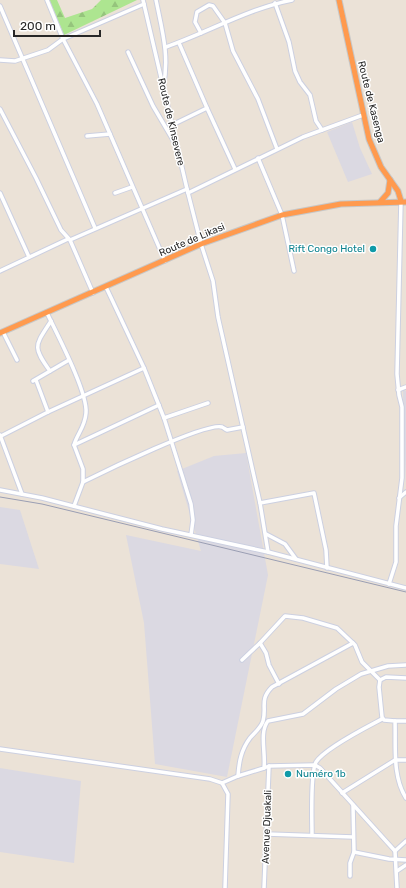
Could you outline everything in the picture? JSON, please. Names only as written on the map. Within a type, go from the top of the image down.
[{"type":"highway","name":"Route de Kasenga","points":[[339,0],[363,116],[372,148],[398,190],[403,202]]},
{"type":"highway","points":[[380,202],[388,194],[391,185],[390,179]]},
{"type":"highway","points":[[398,190],[406,196]]},
{"type":"highway","name":"Route de Likasi","points":[[2,333],[165,262],[200,244],[282,215],[341,204],[403,202]]},
{"type":"street","points":[[46,0],[63,39],[87,82],[165,262]]},
{"type":"street","points":[[156,0],[166,47],[167,71],[163,88]]},
{"type":"street","points":[[166,47],[250,11],[275,3],[292,0]]},
{"type":"street","points":[[0,60],[11,62],[48,50],[63,39],[144,2]]},
{"type":"street","name":"Route de Kinsevere","points":[[144,2],[200,244],[213,281],[218,316],[260,503],[268,552]]},
{"type":"street","points":[[275,3],[289,42],[295,71],[300,82],[310,95],[316,121],[322,130]]},
{"type":"street","points":[[201,33],[195,17],[197,12],[209,5],[216,9],[225,23],[233,51],[258,98],[277,149]]},
{"type":"street","points":[[0,6],[96,228]]},
{"type":"street","points":[[178,43],[235,169]]},
{"type":"street","points":[[128,52],[156,112],[177,148]]},
{"type":"street","points":[[172,125],[207,108]]},
{"type":"street","points":[[0,109],[61,230],[69,240],[93,293]]},
{"type":"street","points":[[0,271],[141,208],[187,191],[277,149],[322,130],[363,116]]},
{"type":"street","points":[[86,136],[110,134]]},
{"type":"street","points":[[258,158],[282,215],[294,271]]},
{"type":"street","points":[[115,193],[132,187]]},
{"type":"street","points":[[0,193],[29,257]]},
{"type":"street","points":[[389,584],[396,562],[395,539],[402,478],[404,437],[402,407],[398,390],[403,202]]},
{"type":"street","points":[[106,287],[144,368],[172,441],[191,504],[193,520],[191,535]]},
{"type":"street","points":[[47,313],[84,396],[86,407],[86,419],[74,445],[82,466],[82,482],[74,506]]},
{"type":"street","points":[[50,371],[41,358],[37,349],[37,343],[51,320]]},
{"type":"street","points":[[2,333],[17,360]]},
{"type":"street","points":[[48,412],[34,381],[69,360]]},
{"type":"street","points":[[22,494],[0,436],[48,412],[144,368]]},
{"type":"street","points":[[398,390],[406,387]]},
{"type":"street","points":[[164,418],[208,403]]},
{"type":"street","points":[[74,445],[159,405]]},
{"type":"street","points":[[82,482],[191,433],[217,427],[222,427],[227,430],[243,427]]},
{"type":"street","points":[[0,490],[268,552],[406,588]]},
{"type":"street","points":[[399,498],[406,492]]},
{"type":"street","points":[[260,503],[314,493],[326,550],[327,568]]},
{"type":"street","points":[[266,534],[285,544],[296,559]]},
{"type":"street","points":[[242,660],[260,644],[285,616],[293,616],[337,628],[353,643],[359,659],[380,680]]},
{"type":"street","points":[[264,768],[265,697],[272,687],[353,643]]},
{"type":"street","points":[[260,644],[266,652],[269,666],[278,684]]},
{"type":"street","points":[[238,776],[240,755],[250,739],[264,724],[274,718],[303,714],[352,678],[388,666],[406,665]]},
{"type":"street","points":[[380,680],[386,677],[406,678]]},
{"type":"street","points":[[380,680],[379,687],[382,719]]},
{"type":"street","points":[[312,835],[315,765],[327,752],[382,719],[406,721]]},
{"type":"street","points":[[395,721],[395,760],[399,782],[406,798]]},
{"type":"street","points":[[0,749],[210,779],[222,783],[269,766],[315,765],[320,768],[396,851],[397,888]]},
{"type":"street","points":[[342,793],[395,760],[406,760]]},
{"type":"street","name":"Avenue Djuakali","points":[[264,888],[269,766]]},
{"type":"street","points":[[222,783],[228,794],[225,888]]},
{"type":"street","points":[[350,876],[350,863],[354,852],[353,805]]},
{"type":"street","points":[[267,834],[353,837]]},
{"type":"street","points":[[396,851],[406,841]]},
{"type":"street","points":[[354,852],[381,858],[406,860]]},
{"type":"street","points":[[397,871],[406,865]]},
{"type":"shaded area","points":[[352,122],[360,148],[372,174],[348,182],[327,132]]},
{"type":"shaded area","points":[[403,391],[406,391],[406,487],[404,434]]},
{"type":"shaded area","points":[[246,453],[268,575],[227,777],[155,764],[144,623],[126,535],[201,551],[177,471],[214,456]]},
{"type":"shaded area","points":[[0,507],[20,510],[39,569],[0,564]]},
{"type":"shaded area","points":[[0,768],[81,781],[74,863],[0,852]]},
{"type":"green space","points":[[49,0],[57,0],[65,18],[92,9],[101,0],[137,0],[64,35]]},
{"type":"railway","points":[[0,497],[42,504],[406,592]]},
{"type":"place","name":"Rift Congo Hotel","points":[[373,249]]},
{"type":"place","name":"Numéro 1b","points":[[288,774]]}]
